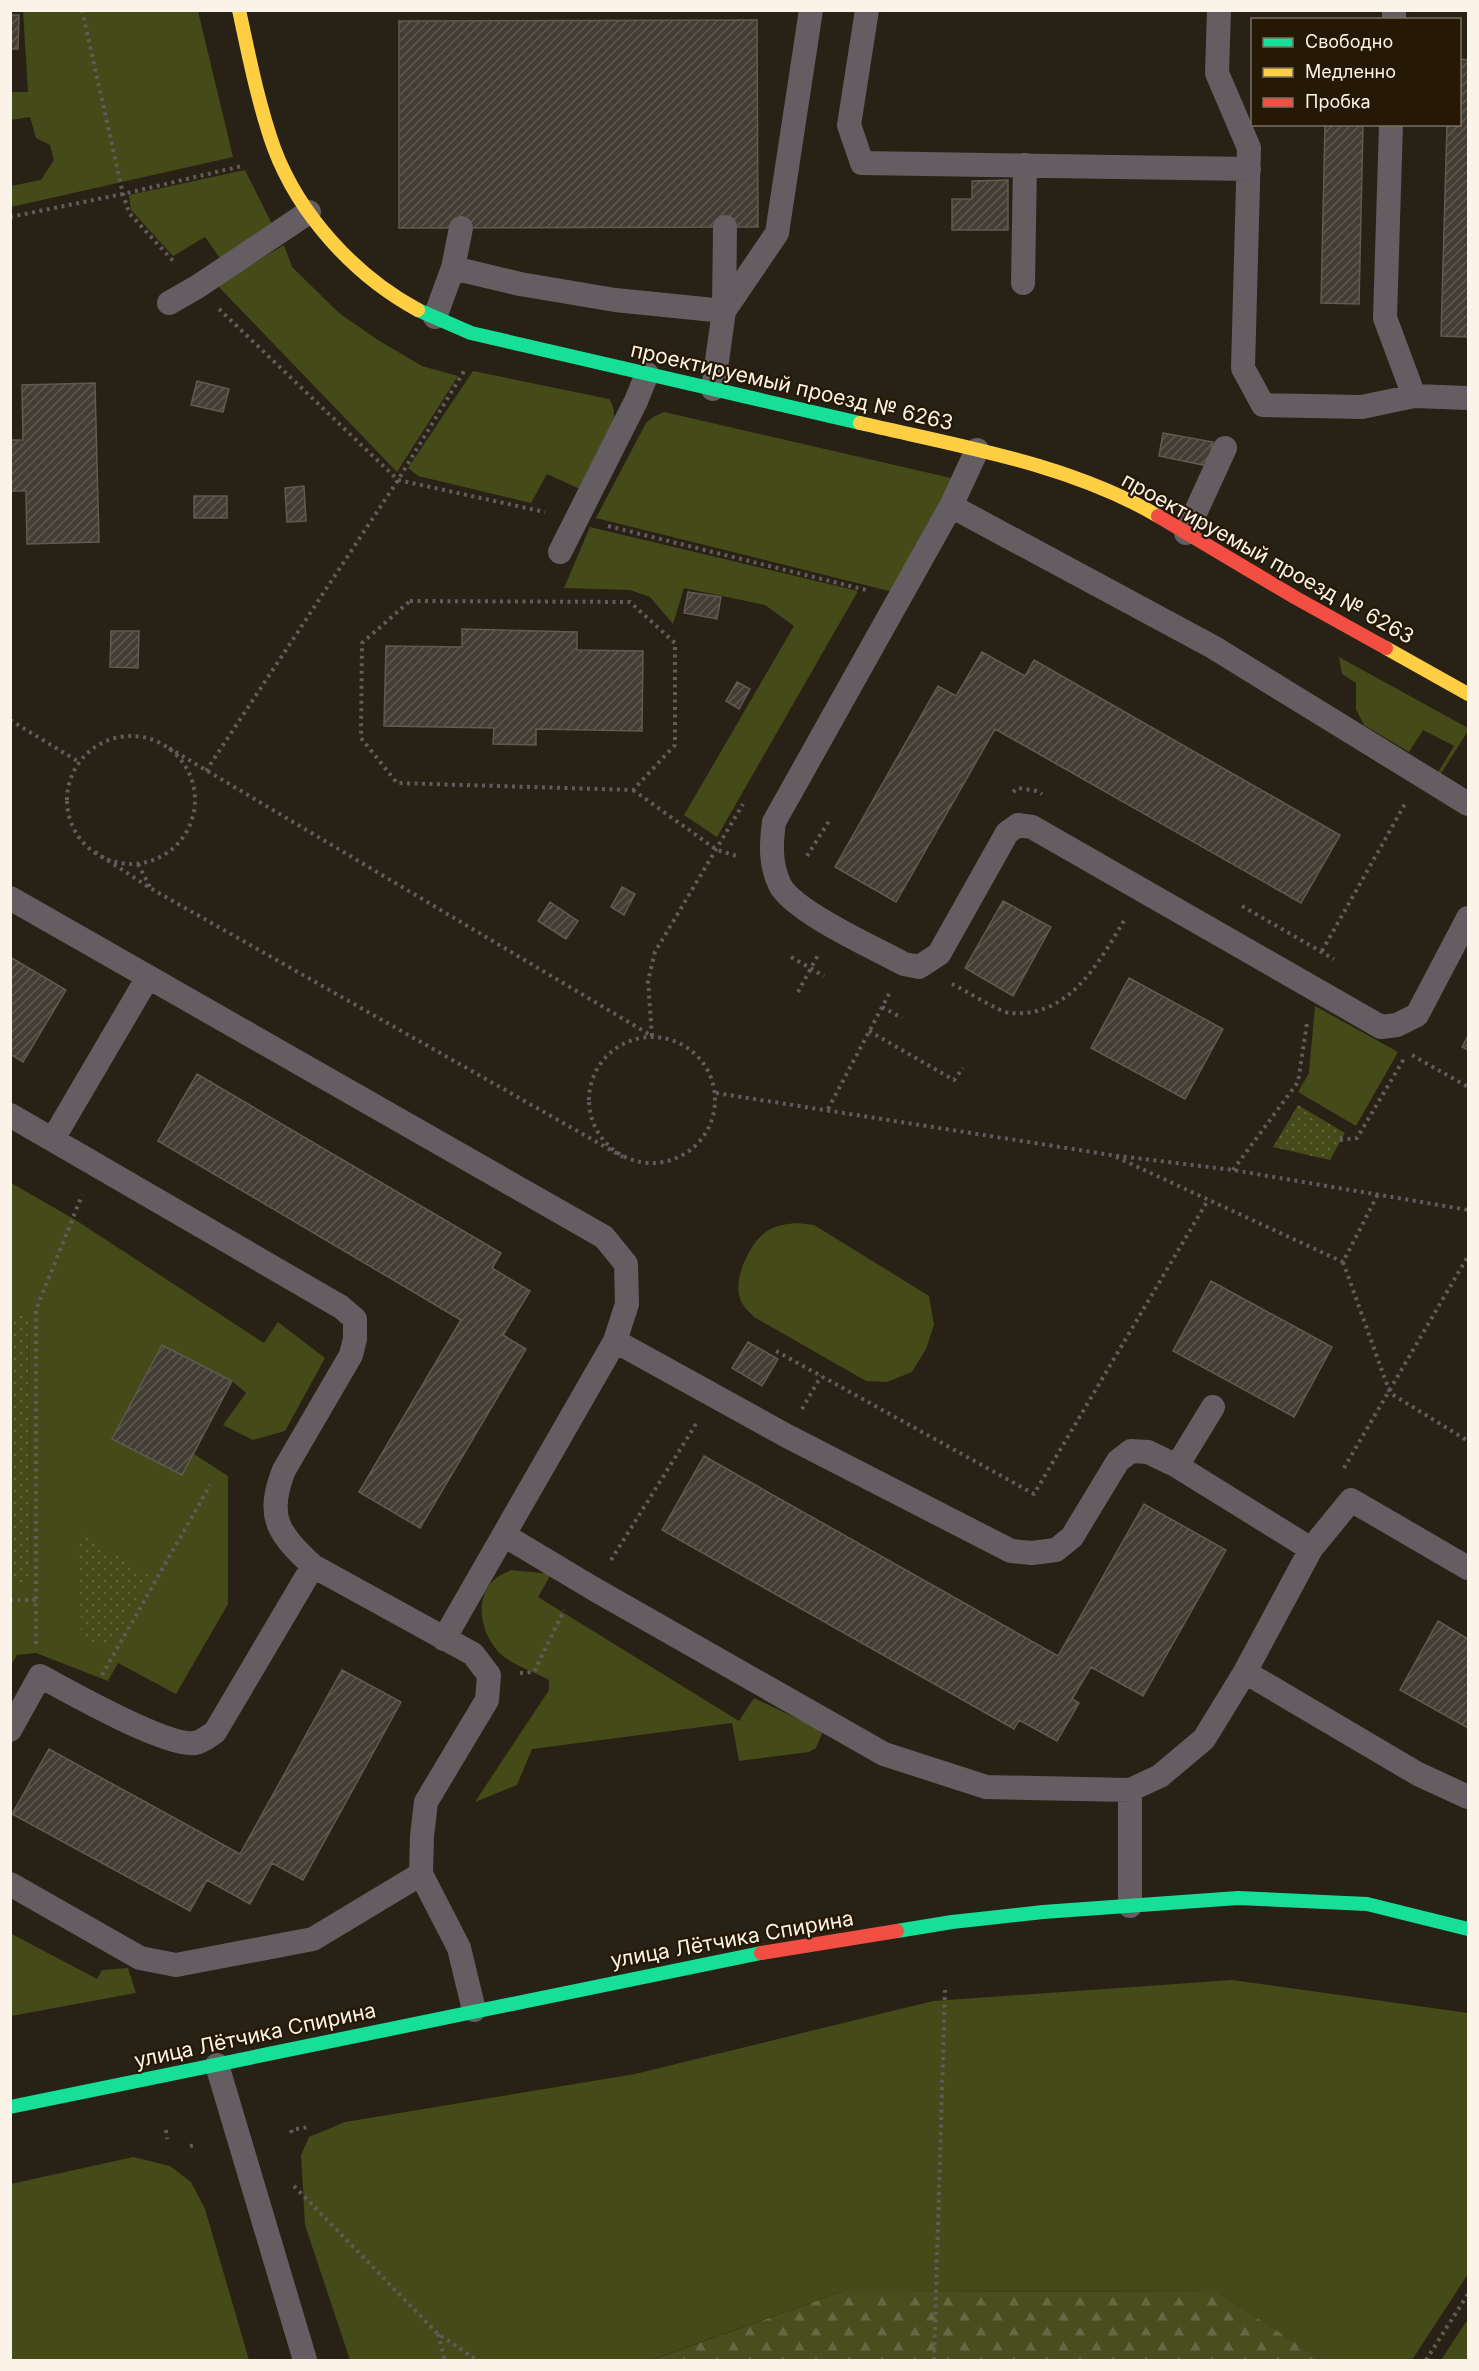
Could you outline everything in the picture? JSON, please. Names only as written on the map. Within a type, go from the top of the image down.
[{"type":"street","name":"проектируемый проезд № 6263","points":[[239,10],[270,136],[284,170],[309,212],[352,264],[403,301],[471,333],[977,450],[1056,472],[1131,500],[1296,598],[1468,694]]},
{"type":"street","name":"улица Лётчика Спирина","points":[[10,2107],[727,1959],[952,1922],[1043,1912],[1238,1898],[1367,1904],[1468,1929]]},
{"type":"lane","points":[[724,311],[777,232],[811,10]]},
{"type":"lane","points":[[867,10],[849,124],[862,163],[1249,169]]},
{"type":"lane","points":[[1219,10],[1217,73],[1249,148],[1243,368],[1263,405],[1362,407],[1414,396],[1468,398]]},
{"type":"lane","points":[[1391,126],[1385,318],[1414,396]]},
{"type":"lane","points":[[1023,283],[1025,165]]},
{"type":"lane","points":[[169,303],[197,288],[309,212]]},
{"type":"lane","points":[[712,389],[724,311],[725,227]]},
{"type":"lane","points":[[435,317],[453,268],[461,228]]},
{"type":"lane","points":[[453,268],[520,284],[605,298],[724,311]]},
{"type":"lane","points":[[560,552],[636,401],[647,374]]},
{"type":"lane","points":[[1186,532],[1225,448]]},
{"type":"lane","points":[[977,450],[951,506],[774,822],[771,846],[774,867],[781,886],[794,903],[912,966],[939,954],[1007,833],[1018,825],[1032,827],[1381,1027],[1397,1025],[1417,1015],[1468,918]]},
{"type":"lane","points":[[951,506],[1213,647],[1468,804]]},
{"type":"lane","points":[[10,898],[604,1237],[626,1264],[627,1304],[615,1341],[444,1639]]},
{"type":"lane","points":[[53,1139],[148,977]]},
{"type":"lane","points":[[10,1115],[341,1307],[355,1319],[356,1339],[351,1355],[284,1470],[278,1486],[278,1523],[286,1540],[313,1566],[473,1654],[489,1675],[487,1700],[426,1802],[422,1836],[421,1874],[459,1948],[474,2010]]},
{"type":"lane","points":[[615,1341],[787,1436],[1011,1551],[1032,1553],[1056,1550],[1072,1537],[1118,1461],[1131,1451],[1148,1452],[1177,1467],[1311,1549]]},
{"type":"lane","points":[[1177,1467],[1213,1407]]},
{"type":"lane","points":[[504,1535],[884,1754],[986,1787],[1130,1790],[1160,1776],[1204,1739],[1245,1672],[1311,1549],[1351,1500],[1468,1568]]},
{"type":"lane","points":[[10,1730],[40,1676],[87,1702],[176,1742],[197,1743],[215,1732],[313,1566]]},
{"type":"lane","points":[[1245,1672],[1418,1774],[1468,1797]]},
{"type":"lane","points":[[1130,1790],[1130,1906]]},
{"type":"lane","points":[[10,1884],[140,1958],[177,1965],[313,1939],[421,1874]]},
{"type":"lane","points":[[217,2065],[305,2361]]},
{"type":"path","points":[[82,10],[129,213],[197,288],[398,480],[576,519],[867,590]]},
{"type":"path","points":[[10,217],[123,194],[245,165]]},
{"type":"path","points":[[206,771],[398,480],[468,365]]},
{"type":"path","points":[[633,790],[675,745],[675,643],[630,602],[410,602],[363,643],[361,738],[398,783],[633,790],[717,850],[774,867]]},
{"type":"path","points":[[10,720],[79,762]]},
{"type":"path","points":[[623,1157],[606,1144],[594,1127],[588,1106],[589,1085],[598,1065],[612,1049],[631,1039],[652,1036],[674,1040],[691,1049],[705,1064],[716,1093],[711,1123],[700,1141],[684,1155],[664,1162],[643,1163],[623,1157],[150,888],[95,852],[79,837],[70,817],[68,795],[73,774],[79,762],[100,744],[117,737],[135,736],[153,740],[652,1036]]},
{"type":"path","points":[[95,852],[116,862],[138,864],[159,858],[177,845],[189,827],[195,806],[194,784],[185,764],[170,748]]},
{"type":"path","points":[[187,769],[192,763]]},
{"type":"path","points":[[1322,951],[1407,801]]},
{"type":"path","points":[[138,864],[150,888]]},
{"type":"path","points":[[828,1109],[882,1007],[912,966],[1009,1013],[1041,1010],[1068,997],[1096,968],[1142,890]]},
{"type":"path","points":[[798,992],[834,926]]},
{"type":"path","points":[[791,957],[824,976]]},
{"type":"path","points":[[882,1007],[902,1018]]},
{"type":"path","points":[[1233,1170],[1298,1082],[1308,1016]]},
{"type":"path","points":[[869,1031],[954,1080],[963,1068]]},
{"type":"path","points":[[1341,1140],[1357,1138],[1407,1053],[1468,1087]]},
{"type":"path","points":[[716,1093],[1111,1155],[1233,1170],[1468,1210]]},
{"type":"path","points":[[1111,1155],[1343,1262],[1390,1393],[1468,1442]]},
{"type":"path","points":[[40,1676],[36,1653],[36,1310],[95,1164]]},
{"type":"path","points":[[1343,1262],[1378,1194]]},
{"type":"path","points":[[776,1351],[1034,1494],[1208,1200]]},
{"type":"path","points":[[1351,1500],[1342,1472],[1468,1256]]},
{"type":"path","points":[[489,1675],[534,1672],[563,1612],[589,1586],[714,1396]]},
{"type":"path","points":[[87,1702],[210,1485]]},
{"type":"path","points":[[10,1600],[36,1600]]},
{"type":"path","points":[[934,2361],[945,1990]]},
{"type":"path","points":[[293,2138],[294,2129],[309,2127]]},
{"type":"path","points":[[166,2130],[167,2139]]},
{"type":"path","points":[[190,2146],[197,2145]]},
{"type":"path","points":[[294,2186],[438,2334],[477,2361]]},
{"type":"path","points":[[1426,2361],[1468,2294]]},
{"type":"path","points":[[438,2334],[445,2361]]},
{"type":"green space","points":[[11,10],[198,11],[233,157],[11,207],[11,186],[41,180],[54,160],[50,145],[36,138],[30,117],[11,120],[11,92],[28,92],[23,11]]},
{"type":"green space","points":[[245,170],[272,224],[222,261],[205,237],[173,256],[131,210],[129,195]]},
{"type":"green space","points":[[284,245],[292,267],[339,313],[422,366],[458,376],[397,472],[217,285]]},
{"type":"green space","points":[[473,371],[609,399],[614,419],[611,431],[580,489],[547,474],[531,503],[418,476],[408,468]]},
{"type":"green space","points":[[664,412],[951,478],[897,593],[596,518],[646,423]]},
{"type":"green space","points":[[590,527],[858,591],[717,837],[684,815],[794,626],[765,605],[684,588],[673,624],[650,597],[630,590],[564,588]]},
{"type":"green space","points":[[1339,657],[1468,728],[1440,775],[1437,774],[1454,746],[1423,730],[1409,752],[1364,725],[1356,709],[1356,683],[1342,674]]},
{"type":"green space","points":[[1315,1006],[1398,1052],[1356,1126],[1298,1092],[1309,1073]]},
{"type":"green space","points":[[1298,1105],[1345,1133],[1330,1160],[1273,1147]]},
{"type":"green space","points":[[11,1183],[74,1219],[264,1343],[278,1322],[325,1358],[285,1431],[253,1440],[223,1425],[246,1393],[232,1381],[162,1345],[112,1438],[182,1475],[194,1454],[228,1476],[228,1604],[176,1694],[118,1663],[108,1681],[36,1653],[17,1655],[11,1665],[11,1582],[31,1581],[28,1317],[11,1316]]},
{"type":"green space","points":[[797,1223],[814,1225],[929,1296],[934,1325],[926,1349],[912,1372],[887,1382],[866,1381],[754,1317],[745,1307],[739,1295],[738,1286],[742,1267],[751,1249],[756,1241],[770,1229]]},
{"type":"green space","points":[[11,1316],[28,1316],[31,1582],[11,1582]]},
{"type":"green space","points":[[79,1533],[150,1576],[108,1651],[81,1635]]},
{"type":"green space","points":[[511,1570],[551,1574],[538,1597],[739,1721],[754,1698],[823,1731],[816,1748],[809,1752],[739,1761],[732,1723],[532,1749],[517,1785],[475,1802],[549,1690],[549,1680],[503,1656],[485,1630],[482,1608],[487,1588]]},
{"type":"green space","points":[[10,1933],[97,1979],[102,1970],[128,1968],[136,1993],[11,2016]]},
{"type":"green space","points":[[1232,1980],[1468,2013],[1468,2274],[1412,2360],[1322,2360],[1217,2292],[844,2291],[651,2360],[350,2360],[305,2225],[301,2155],[309,2137],[345,2122],[635,2074],[933,2001]]},
{"type":"green space","points":[[133,2157],[170,2166],[191,2182],[205,2209],[249,2360],[11,2360],[11,2184]]},
{"type":"green space","points":[[844,2291],[1217,2292],[1322,2360],[652,2360]]},
{"type":"green space","points":[[1468,2319],[1468,2360],[1441,2360]]},
{"type":"building","points":[[10,15],[19,15],[18,49],[10,49]]},
{"type":"building","points":[[757,20],[758,227],[399,228],[399,21]]},
{"type":"building","points":[[1461,59],[1468,60],[1468,337],[1441,336],[1447,126],[1461,126]]},
{"type":"building","points":[[1325,126],[1363,126],[1359,304],[1321,303]]},
{"type":"building","points":[[1008,180],[1008,230],[952,230],[952,199],[972,199],[972,181]]},
{"type":"building","points":[[197,381],[229,389],[223,412],[191,405]]},
{"type":"building","points":[[95,383],[99,542],[27,544],[26,491],[10,491],[10,440],[23,440],[22,385]]},
{"type":"building","points":[[1163,433],[1213,442],[1208,466],[1159,456]]},
{"type":"building","points":[[304,486],[306,521],[287,522],[285,488]]},
{"type":"building","points":[[194,496],[227,496],[227,518],[194,518]]},
{"type":"building","points":[[688,592],[721,597],[717,619],[684,613]]},
{"type":"building","points":[[462,629],[577,632],[577,650],[643,651],[642,731],[536,729],[536,745],[493,744],[494,728],[384,726],[386,646],[462,647]]},
{"type":"building","points":[[111,631],[139,631],[138,668],[110,667]]},
{"type":"building","points":[[982,652],[1025,676],[1034,660],[1340,835],[1301,903],[995,729],[896,902],[835,867],[938,686],[956,696]]},
{"type":"building","points":[[737,682],[750,689],[739,709],[726,701]]},
{"type":"building","points":[[622,887],[635,894],[624,915],[611,907]]},
{"type":"building","points":[[1003,901],[1051,927],[1013,996],[965,968]]},
{"type":"building","points":[[550,902],[578,921],[566,939],[538,921]]},
{"type":"building","points":[[10,957],[66,990],[23,1062],[10,1054]]},
{"type":"building","points":[[1129,978],[1223,1029],[1185,1099],[1091,1048]]},
{"type":"building","points":[[1468,1036],[1468,1050],[1462,1047]]},
{"type":"building","points":[[197,1074],[501,1253],[492,1268],[530,1291],[503,1335],[526,1349],[420,1528],[359,1492],[461,1320],[158,1141]]},
{"type":"building","points":[[1211,1281],[1332,1347],[1294,1417],[1173,1351]]},
{"type":"building","points":[[748,1342],[778,1359],[762,1386],[732,1368]]},
{"type":"building","points":[[162,1345],[232,1381],[182,1475],[112,1439]]},
{"type":"building","points":[[704,1456],[1058,1656],[1144,1504],[1226,1550],[1143,1696],[1091,1667],[1072,1699],[1079,1703],[1057,1741],[1019,1720],[1014,1729],[662,1530]]},
{"type":"building","points":[[1438,1621],[1468,1639],[1468,1728],[1400,1690]]},
{"type":"building","points":[[342,1670],[401,1702],[303,1880],[272,1863],[250,1904],[207,1880],[190,1911],[12,1814],[49,1749],[240,1854]]},
{"type":"traffic: fast","points":[[418,310],[471,333],[860,423]]},
{"type":"traffic: fast","points":[[897,1931],[952,1922],[1043,1912],[1238,1898],[1367,1904],[1468,1929]]},
{"type":"traffic: fast","points":[[10,2107],[761,1953]]},
{"type":"traffic: slow","points":[[239,10],[268,131],[285,173],[298,197],[314,220],[351,261],[372,280],[418,310]]},
{"type":"traffic: slow","points":[[860,423],[975,449],[1051,470],[1124,498],[1158,516]]},
{"type":"traffic: slow","points":[[1386,648],[1468,694]]},
{"type":"traffic: jam","points":[[1158,516],[1296,598],[1386,648]]},
{"type":"traffic: jam","points":[[761,1953],[897,1931]]}]
